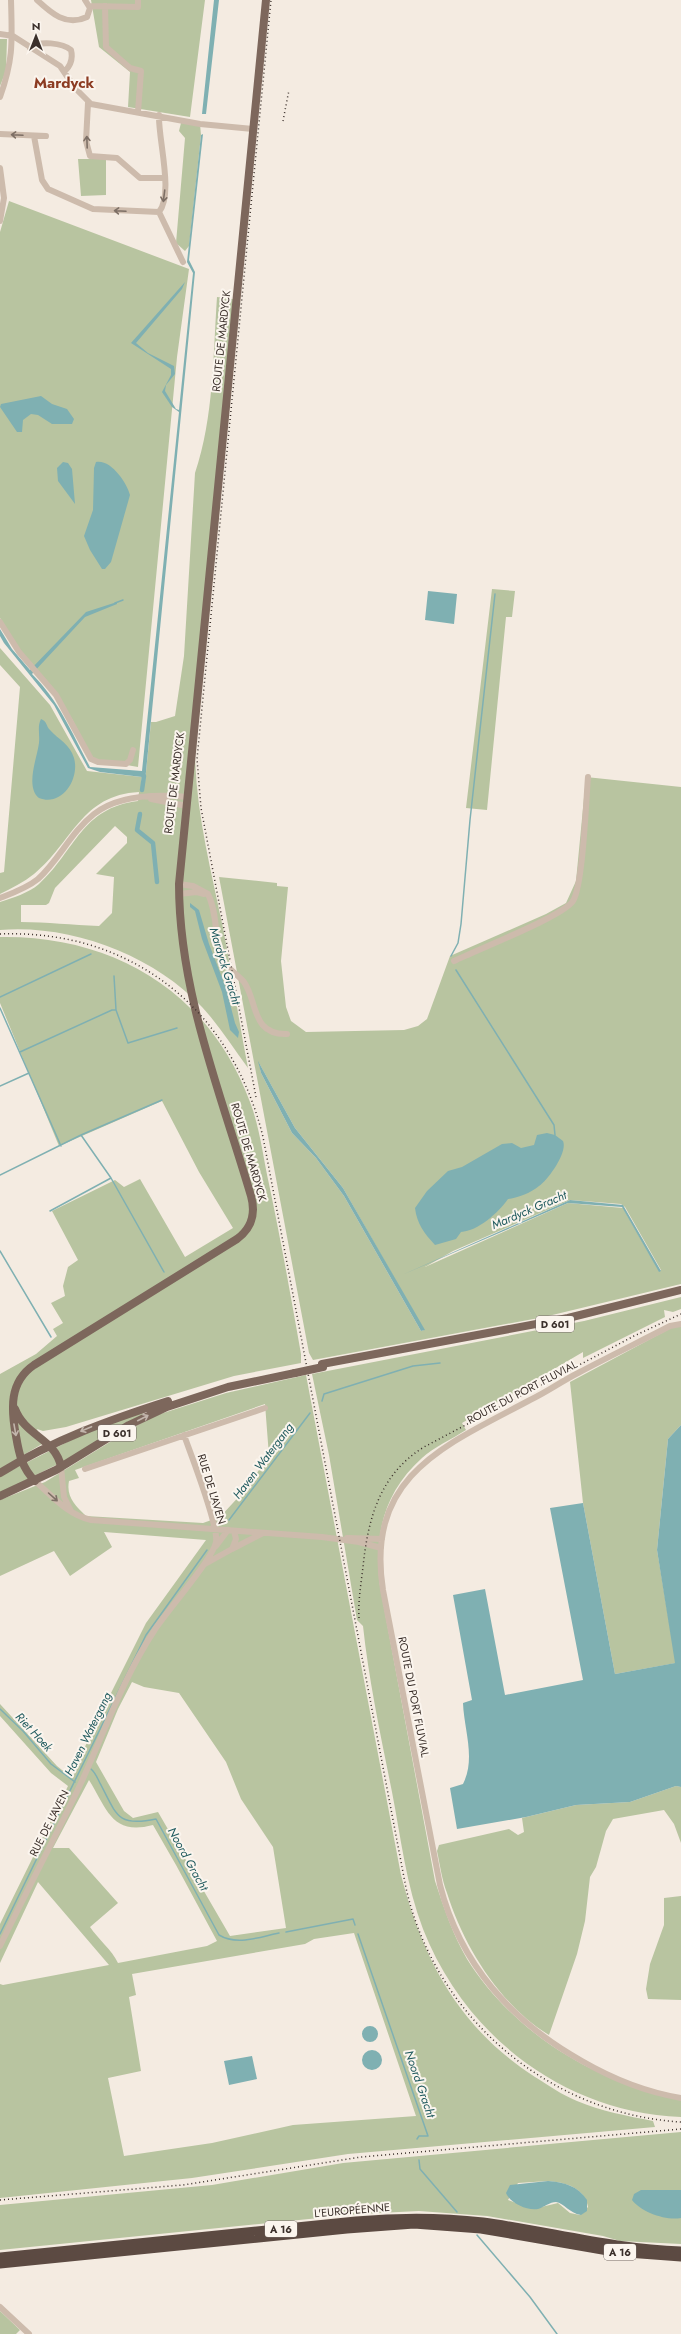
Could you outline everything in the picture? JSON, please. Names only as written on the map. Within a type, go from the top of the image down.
[{"type":"highway","name":"L'EUROPÉENNE","points":[[0,2257],[356,2221],[421,2218],[485,2222],[622,2246],[681,2251]]},
{"type":"highway","name":"L'EUROPÉENNE","points":[[0,2264],[347,2229],[414,2224],[481,2229],[614,2252],[681,2257]]},
{"type":"main road","name":"ROUTE DE MARDYCK","points":[[35,1481],[26,1472],[21,1460],[12,1413],[13,1401],[18,1383],[31,1367],[237,1239],[247,1229],[252,1220],[254,1208],[190,988],[182,940],[178,853],[198,684],[266,0]]},
{"type":"main road","name":"D 601","points":[[322,1366],[568,1318],[681,1290]]},
{"type":"main road","name":"D 601","points":[[0,1473],[49,1445],[114,1418],[241,1380],[549,1325],[681,1293]]},
{"type":"main road","name":"D 601","points":[[0,1496],[35,1481],[61,1467],[129,1425],[167,1407],[228,1387],[295,1371]]},
{"type":"main road","points":[[13,1401],[22,1423],[49,1445],[58,1456],[61,1467]]},
{"type":"main road","points":[[38,1437],[68,1437]]},
{"type":"street","points":[[0,97],[10,69],[13,36],[11,0]]},
{"type":"street","points":[[37,0],[53,15],[64,20],[86,18],[89,14],[90,6],[85,0]]},
{"type":"street","points":[[90,6],[138,6],[138,0]]},
{"type":"street","points":[[104,6],[106,47],[130,68],[141,71],[138,112]]},
{"type":"street","points":[[0,34],[13,36],[60,66],[65,71],[73,85],[88,102],[200,124],[253,129]]},
{"type":"street","points":[[30,48],[36,44],[67,46],[71,50],[72,54],[70,65],[65,71]]},
{"type":"street","points":[[88,102],[88,154],[93,158],[113,157],[120,160],[138,177],[164,178]]},
{"type":"street","points":[[158,115],[164,178],[163,201],[159,212],[182,262]]},
{"type":"street","points":[[0,134],[46,136]]},
{"type":"street","points":[[34,136],[42,180],[48,189],[93,209],[159,212]]},
{"type":"street","points":[[0,168],[4,198],[0,221]]},
{"type":"street","points":[[0,622],[60,702],[93,760],[126,764],[130,760],[133,750]]},
{"type":"street","points":[[454,961],[558,913],[571,902],[578,884],[588,777]]},
{"type":"street","points":[[0,898],[26,887],[38,879],[94,814],[115,802],[132,798],[185,796]]},
{"type":"street","points":[[132,798],[156,799],[184,806]]},
{"type":"street","points":[[179,884],[205,891],[209,895],[222,959],[246,985],[254,1010],[262,1023],[274,1032],[287,1034]]},
{"type":"street","points":[[179,894],[201,893],[207,896],[211,903]]},
{"type":"street","name":"ROUTE DU PORT FLUVIAL","points":[[681,1324],[666,1328],[576,1374],[432,1454],[413,1473],[399,1491],[389,1513],[381,1548],[383,1590],[440,1885],[450,1918],[464,1949],[485,1982],[499,1998],[524,2023],[548,2041],[592,2067],[625,2082],[656,2093],[681,2098]]},
{"type":"street","points":[[85,1469],[265,1408]]},
{"type":"street","name":"RUE DE L'AVEN","points":[[0,1946],[79,1786],[113,1710],[146,1644],[164,1615],[203,1566],[213,1549],[216,1540],[212,1518],[184,1435]]},
{"type":"street","points":[[61,1467],[64,1497],[72,1512]]},
{"type":"street","points":[[35,1481],[72,1512],[91,1520],[322,1537],[382,1539]]},
{"type":"street","name":"RUE DE L'AVEN","points":[[203,1566],[232,1549],[236,1539],[231,1530],[213,1549]]},
{"type":"street","points":[[232,1549],[263,1533]]},
{"type":"street","points":[[322,1537],[358,1542],[381,1548]]},
{"type":"street","points":[[0,2307],[29,2334]]},
{"type":"green space","points":[[91,0],[205,0],[190,117],[128,107],[130,72],[99,47]]},
{"type":"green space","points":[[0,39],[7,39],[6,71],[0,86]]},
{"type":"green space","points":[[181,123],[200,124],[201,135],[189,246],[185,251],[176,243],[185,138],[179,131]]},
{"type":"green space","points":[[78,159],[106,159],[106,195],[81,196]]},
{"type":"green space","points":[[9,201],[189,269],[177,357],[138,767],[98,760],[92,757],[72,719],[15,643],[0,618],[0,232]]},
{"type":"green space","points":[[217,297],[240,300],[195,754],[201,820],[223,928],[248,1068],[202,1007],[160,972],[135,958],[82,938],[55,932],[27,929],[0,930],[0,902],[25,893],[39,884],[52,871],[91,821],[104,812],[119,805],[138,801],[139,792],[119,795],[104,802],[91,811],[79,822],[59,848],[34,874],[0,894],[0,873],[4,872],[20,687],[0,665],[0,648],[50,705],[87,771],[142,777],[141,782],[145,782],[151,722],[156,722],[175,716],[184,656],[195,473],[206,430],[212,386]],"holes":[[[115,826],[127,837],[127,843],[96,874],[114,877],[112,913],[99,926],[21,922],[21,905],[46,905],[49,903],[55,888]]]},
{"type":"green space","points":[[492,589],[515,591],[512,617],[506,617],[487,810],[466,808]]},
{"type":"green space","points":[[586,777],[681,787],[681,1284],[544,1317],[313,1360],[309,1353],[219,877],[277,883],[277,886],[288,887],[281,961],[286,1007],[291,1021],[306,1032],[404,1030],[418,1026],[427,1019],[450,956],[546,914],[566,903],[576,881]],"holes":[[[259,1063],[295,1128],[343,1188],[424,1330],[421,1331],[344,1196],[316,1158],[292,1133],[261,1073]],[[570,1200],[621,1204],[625,1207],[661,1270],[659,1271],[623,1208],[568,1203],[425,1267],[453,1251]]]},
{"type":"green space","points":[[0,937],[42,939],[82,947],[119,960],[153,978],[183,1001],[210,1030],[232,1064],[250,1102],[256,1122],[286,1269],[301,1354],[301,1363],[234,1376],[66,1427],[43,1431],[37,1429],[42,1444],[0,1469],[0,1374],[36,1354],[57,1336],[53,1329],[63,1323],[51,1303],[65,1296],[63,1286],[68,1267],[78,1260],[52,1211],[115,1180],[124,1187],[140,1179],[185,1257],[233,1228],[199,1172],[162,1101],[59,1146],[0,1003]]},
{"type":"green space","points":[[681,1297],[681,1309],[673,1312],[664,1310],[665,1317],[583,1358],[583,1352],[462,1423],[466,1430],[422,1458],[409,1471],[398,1486],[384,1516],[380,1533],[378,1568],[380,1586],[435,1881],[445,1911],[462,1950],[486,1986],[508,2010],[533,2032],[560,2051],[588,2067],[618,2081],[649,2092],[681,2100],[681,2117],[638,2112],[597,2101],[559,2084],[524,2061],[492,2034],[465,2003],[441,1968],[423,1929],[412,1896],[408,1878],[372,1689],[363,1626],[357,1620],[329,1455],[312,1374],[584,1321]]},
{"type":"green space","points":[[681,1326],[681,1425],[668,1439],[657,1550],[676,1663],[615,1674],[583,1503],[570,1382],[671,1328]]},
{"type":"green space","points":[[306,1375],[401,1875],[421,1936],[433,1963],[448,1990],[465,2014],[485,2037],[508,2058],[535,2077],[561,2093],[586,2105],[653,2121],[655,2127],[348,2154],[192,2178],[0,2198],[0,1984],[3,1985],[109,1965],[38,1882],[0,1963],[0,1924],[68,1786],[51,1773],[0,1716],[0,1704],[57,1766],[72,1778],[90,1735],[146,1623],[206,1540],[104,1532],[112,1547],[70,1576],[54,1551],[0,1576],[0,1500],[45,1482],[136,1426],[157,1415],[226,1393]],"holes":[[[265,1404],[269,1456],[244,1491],[220,1517],[203,1523],[86,1516],[72,1500],[69,1492],[69,1481],[79,1478],[75,1470]],[[132,1682],[144,1687],[179,1693],[226,1762],[241,1799],[273,1847],[286,1928],[230,1936],[158,1812],[133,1818],[124,1811],[96,1762],[118,1709]],[[89,1780],[106,1810],[112,1818],[119,1823],[128,1827],[153,1825],[217,1941],[207,1946],[118,1963],[90,1927],[118,1903],[69,1848],[53,1848]],[[354,1933],[416,2116],[293,2125],[212,2143],[124,2156],[108,2078],[141,2071],[129,1997],[136,1995],[132,1974],[305,1944],[314,1939]]]},
{"type":"green space","points":[[143,1413],[144,1415],[78,1454],[0,1493],[0,1476],[107,1422]]},
{"type":"green space","points":[[676,1786],[681,1787],[681,1843],[674,1824],[664,1810],[613,1819],[606,1831],[596,1867],[590,1877],[585,1921],[577,1954],[549,2035],[515,2008],[486,1973],[474,1954],[463,1934],[445,1888],[437,1851],[439,1845],[509,1829],[518,1835],[524,1832],[522,1818],[576,1805],[630,1802]]},
{"type":"green space","points":[[681,1896],[681,2000],[648,1999],[646,1989],[650,1964],[664,1925],[664,1898]]},
{"type":"green space","points":[[681,2132],[681,2244],[620,2241],[603,2236],[487,2216],[419,2211],[359,2214],[0,2250],[0,2205],[212,2185],[343,2163]],"holes":[[[548,2181],[573,2187],[583,2195],[588,2207],[580,2215],[570,2213],[558,2203],[533,2209],[508,2200],[518,2183]]]},
{"type":"green space","points":[[0,2311],[20,2330],[16,2334],[0,2334]]},
{"type":"water","points":[[214,0],[219,0],[206,114],[202,114]]},
{"type":"water","points":[[203,134],[189,260],[195,272],[145,782],[142,782],[142,777],[100,772],[88,768],[54,705],[4,643],[0,636],[0,629],[12,649],[30,670],[86,612],[117,602],[117,604],[85,617],[32,674],[42,684],[57,706],[90,767],[142,771],[179,412],[172,407],[162,392],[171,375],[171,369],[131,343],[185,282],[182,289],[136,343],[148,353],[174,366],[175,374],[166,385],[165,391],[176,409],[179,410],[193,273],[187,262],[201,135]]},
{"type":"water","points":[[41,396],[52,404],[67,409],[74,419],[72,424],[52,424],[38,415],[31,414],[23,420],[22,432],[17,432],[0,407],[1,404]]},
{"type":"water","points":[[63,462],[68,463],[72,469],[75,504],[58,481],[57,468]]},
{"type":"water","points":[[96,462],[102,462],[113,468],[126,484],[130,495],[111,562],[105,569],[102,569],[90,550],[84,536],[93,510],[94,468]]},
{"type":"water","points":[[428,591],[457,594],[454,624],[425,620]]},
{"type":"water","points":[[41,719],[70,749],[74,758],[75,766],[72,782],[67,789],[62,795],[47,800],[39,798],[35,793],[32,780],[39,743],[39,728]]},
{"type":"water","points":[[190,903],[199,910],[209,944],[226,988],[235,1023],[239,1032],[238,1038],[230,1030],[222,992],[202,939],[195,911],[190,907]]},
{"type":"water","points":[[258,1061],[295,1128],[343,1188],[425,1330],[421,1331],[344,1196],[316,1158],[292,1133],[261,1073]]},
{"type":"water","points":[[547,1133],[555,1135],[563,1141],[564,1146],[560,1158],[552,1172],[543,1183],[528,1193],[508,1199],[499,1210],[481,1225],[461,1232],[456,1239],[435,1245],[417,1219],[415,1208],[427,1191],[448,1171],[462,1167],[502,1144],[512,1143],[521,1148],[534,1145],[537,1135]]},
{"type":"water","points":[[570,1200],[623,1205],[661,1271],[659,1272],[622,1207],[568,1203],[402,1275]]},
{"type":"water","points":[[681,1425],[681,1787],[676,1786],[630,1802],[576,1805],[526,1817],[457,1829],[450,1788],[463,1784],[467,1774],[469,1754],[463,1703],[472,1700],[453,1595],[485,1589],[505,1695],[583,1680],[550,1508],[583,1503],[615,1674],[675,1663],[657,1550],[668,1439]]},
{"type":"water","points":[[370,2026],[377,2031],[378,2034],[373,2041],[370,2042],[363,2037],[362,2034],[367,2027]]},
{"type":"water","points":[[372,2050],[379,2053],[382,2060],[379,2067],[372,2070],[365,2067],[362,2060],[365,2053]]},
{"type":"water","points":[[252,2056],[257,2079],[229,2085],[224,2061]]},
{"type":"water","points":[[548,2181],[560,2182],[579,2191],[587,2200],[587,2211],[581,2215],[577,2214],[562,2204],[556,2202],[538,2209],[529,2209],[519,2206],[508,2197],[506,2193],[510,2185]]},
{"type":"water","points":[[641,2190],[681,2190],[681,2218],[675,2219],[661,2217],[641,2208],[632,2200],[634,2194]]},
{"type":"waterway","points":[[451,956],[458,943],[461,924],[470,820],[495,594]]},
{"type":"waterway","points":[[115,603],[123,600]]},
{"type":"waterway","name":"Mardyck Gracht","points":[[142,790],[144,776]]},
{"type":"waterway","name":"Mardyck Gracht","points":[[140,814],[137,830],[153,843],[157,882]]},
{"type":"waterway","points":[[0,997],[91,954]]},
{"type":"waterway","points":[[456,970],[554,1125],[555,1135]]},
{"type":"waterway","points":[[114,976],[116,1010],[128,1043],[177,1028]]},
{"type":"waterway","points":[[0,1008],[61,1146]]},
{"type":"waterway","points":[[20,1052],[112,1010],[116,1010]]},
{"type":"waterway","points":[[0,1086],[29,1073]]},
{"type":"waterway","points":[[0,1175],[81,1135],[162,1100]]},
{"type":"waterway","points":[[81,1135],[111,1178],[164,1272]]},
{"type":"waterway","points":[[50,1211],[111,1178]]},
{"type":"waterway","points":[[0,1251],[51,1337]]},
{"type":"waterway","name":"Haven Watergang","points":[[322,1401],[324,1394],[413,1366],[440,1363]]},
{"type":"waterway","name":"Haven Watergang","points":[[229,1520],[310,1413]]},
{"type":"waterway","name":"Haven Watergang","points":[[0,1934],[146,1635],[207,1550]]},
{"type":"waterway","name":"Riet Hoek","points":[[0,1709],[23,1731],[51,1764],[75,1782]]},
{"type":"waterway","name":"Noord Gracht","points":[[91,1769],[96,1775],[111,1805],[120,1817],[126,1820],[134,1821],[156,1819],[219,1935],[233,1940],[248,1940],[279,1933]]},
{"type":"waterway","name":"Noord Gracht","points":[[286,1932],[353,1919],[355,1925]]},
{"type":"waterway","name":"Noord Gracht","points":[[358,1934],[428,2136],[419,2136],[417,2139]]},
{"type":"waterway","name":"Noord Gracht","points":[[419,2160],[420,2169],[457,2212]]},
{"type":"waterway","name":"Noord Gracht","points":[[477,2235],[530,2297],[557,2334]]},
{"type":"railway","points":[[256,1097],[201,808],[197,759],[271,0]]},
{"type":"railway","points":[[283,121],[289,90]]},
{"type":"railway","points":[[0,934],[48,936],[92,946],[133,963],[169,986],[201,1016],[227,1051],[248,1092],[263,1137],[406,1888],[421,1935],[443,1978],[471,2017],[505,2050],[544,2078],[586,2100],[632,2115],[681,2122]]},
{"type":"railway","points":[[359,1618],[360,1592],[368,1531],[379,1499],[387,1484],[397,1470],[409,1458],[424,1447],[634,1336],[681,1314]]},
{"type":"railway","points":[[0,2200],[183,2185],[361,2157],[681,2129]]},
{"type":"district","name":"Mardyck","points":[[64,83]]}]
